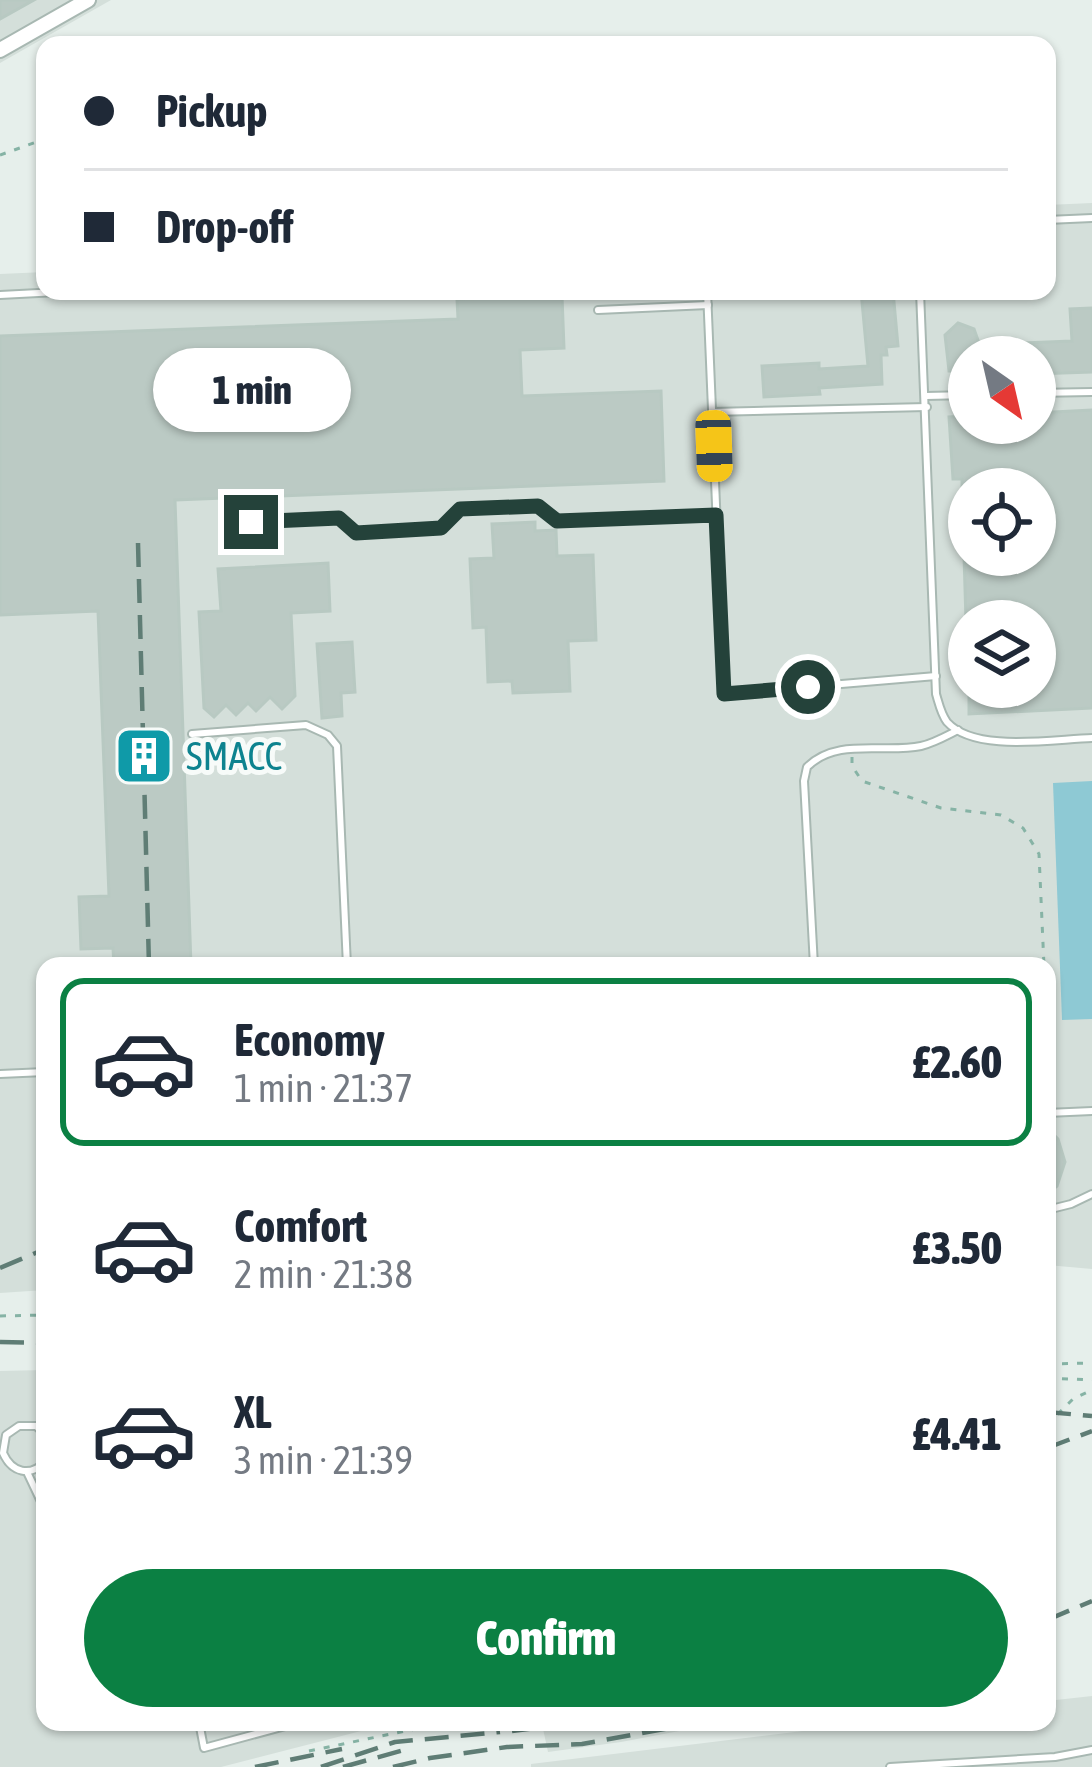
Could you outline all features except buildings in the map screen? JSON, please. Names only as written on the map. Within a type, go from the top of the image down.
[{"type":"street","points":[[0,50],[88,0]]},
{"type":"lane","points":[[1056,220],[1092,218]]},
{"type":"lane","points":[[0,295],[36,293]]},
{"type":"lane","points":[[708,300],[724,694],[936,676]]},
{"type":"lane","points":[[921,300],[940,709],[946,721],[973,738],[1092,738]]},
{"type":"lane","points":[[598,310],[708,305]]},
{"type":"lane","points":[[1056,393],[1092,392]]},
{"type":"lane","points":[[926,396],[948,395]]},
{"type":"lane","points":[[712,412],[927,407]]},
{"type":"lane","points":[[251,522],[339,518],[356,533],[441,528],[460,509],[538,506],[557,521],[716,515]]},
{"type":"lane","points":[[192,734],[306,725],[328,735],[337,746],[347,957]]},
{"type":"lane","points":[[814,957],[807,767],[826,754],[920,746],[958,730]]},
{"type":"lane","points":[[0,1074],[36,1072]]},
{"type":"lane","points":[[1056,1113],[1092,1111]]},
{"type":"lane","points":[[1056,1208],[1092,1194]]},
{"type":"lane","points":[[36,1426],[12,1429],[2,1443],[12,1467],[27,1472],[36,1469]]},
{"type":"lane","points":[[27,1472],[36,1491]]},
{"type":"lane","points":[[201,1731],[205,1748],[267,1731]]},
{"type":"lane","points":[[890,1767],[1092,1751]]},
{"type":"path","points":[[0,154],[36,142]]},
{"type":"path","points":[[853,749],[852,766],[862,781],[940,808],[1001,815],[1023,828],[1039,854],[1045,957]]},
{"type":"path","points":[[0,1316],[36,1315]]},
{"type":"path","points":[[1056,1364],[1092,1364]]},
{"type":"path","points":[[1056,1378],[1092,1380]]},
{"type":"path","points":[[1056,1416],[1073,1399],[1092,1390]]},
{"type":"path","points":[[309,1751],[406,1731]]},
{"type":"shaded area","points":[[0,0],[111,0],[48,36],[36,36],[36,43],[0,63]]},
{"type":"shaded area","points":[[1092,203],[1092,1269],[1056,1266],[1056,957],[36,957],[36,1291],[0,1293],[0,274],[36,272],[36,300],[1056,300],[1056,205]]},
{"type":"shaded area","points":[[36,1370],[36,1731],[361,1731],[221,1767],[0,1767],[0,1371]]},
{"type":"shaded area","points":[[1092,1696],[1092,1767],[531,1767],[802,1731],[1056,1731],[1056,1700]]},
{"type":"shaded area","points":[[544,1731],[679,1731],[621,1742],[548,1752]]},
{"type":"water","points":[[1092,781],[1092,1019],[1062,1020],[1053,783]]},
{"type":"railway","points":[[138,543],[149,957]]},
{"type":"railway","points":[[0,1268],[36,1253]]},
{"type":"railway","points":[[0,1342],[36,1343]]},
{"type":"railway","points":[[1056,1413],[1092,1416]]},
{"type":"railway","points":[[1056,1445],[1092,1431]]},
{"type":"railway","points":[[1056,1616],[1092,1601]]},
{"type":"railway","points":[[393,1767],[507,1747],[582,1744],[654,1731]]},
{"type":"railway","points":[[321,1767],[395,1742],[500,1732]]},
{"type":"railway","points":[[343,1767],[411,1748]]},
{"type":"railway","points":[[255,1767],[342,1749]]},
{"type":"place","name":"SMACC","points":[[144,756]]},
{"type":"route","points":[[251,522],[339,518],[356,533],[441,528],[460,509],[538,506],[557,521],[716,515],[724,694],[808,687]]}]
